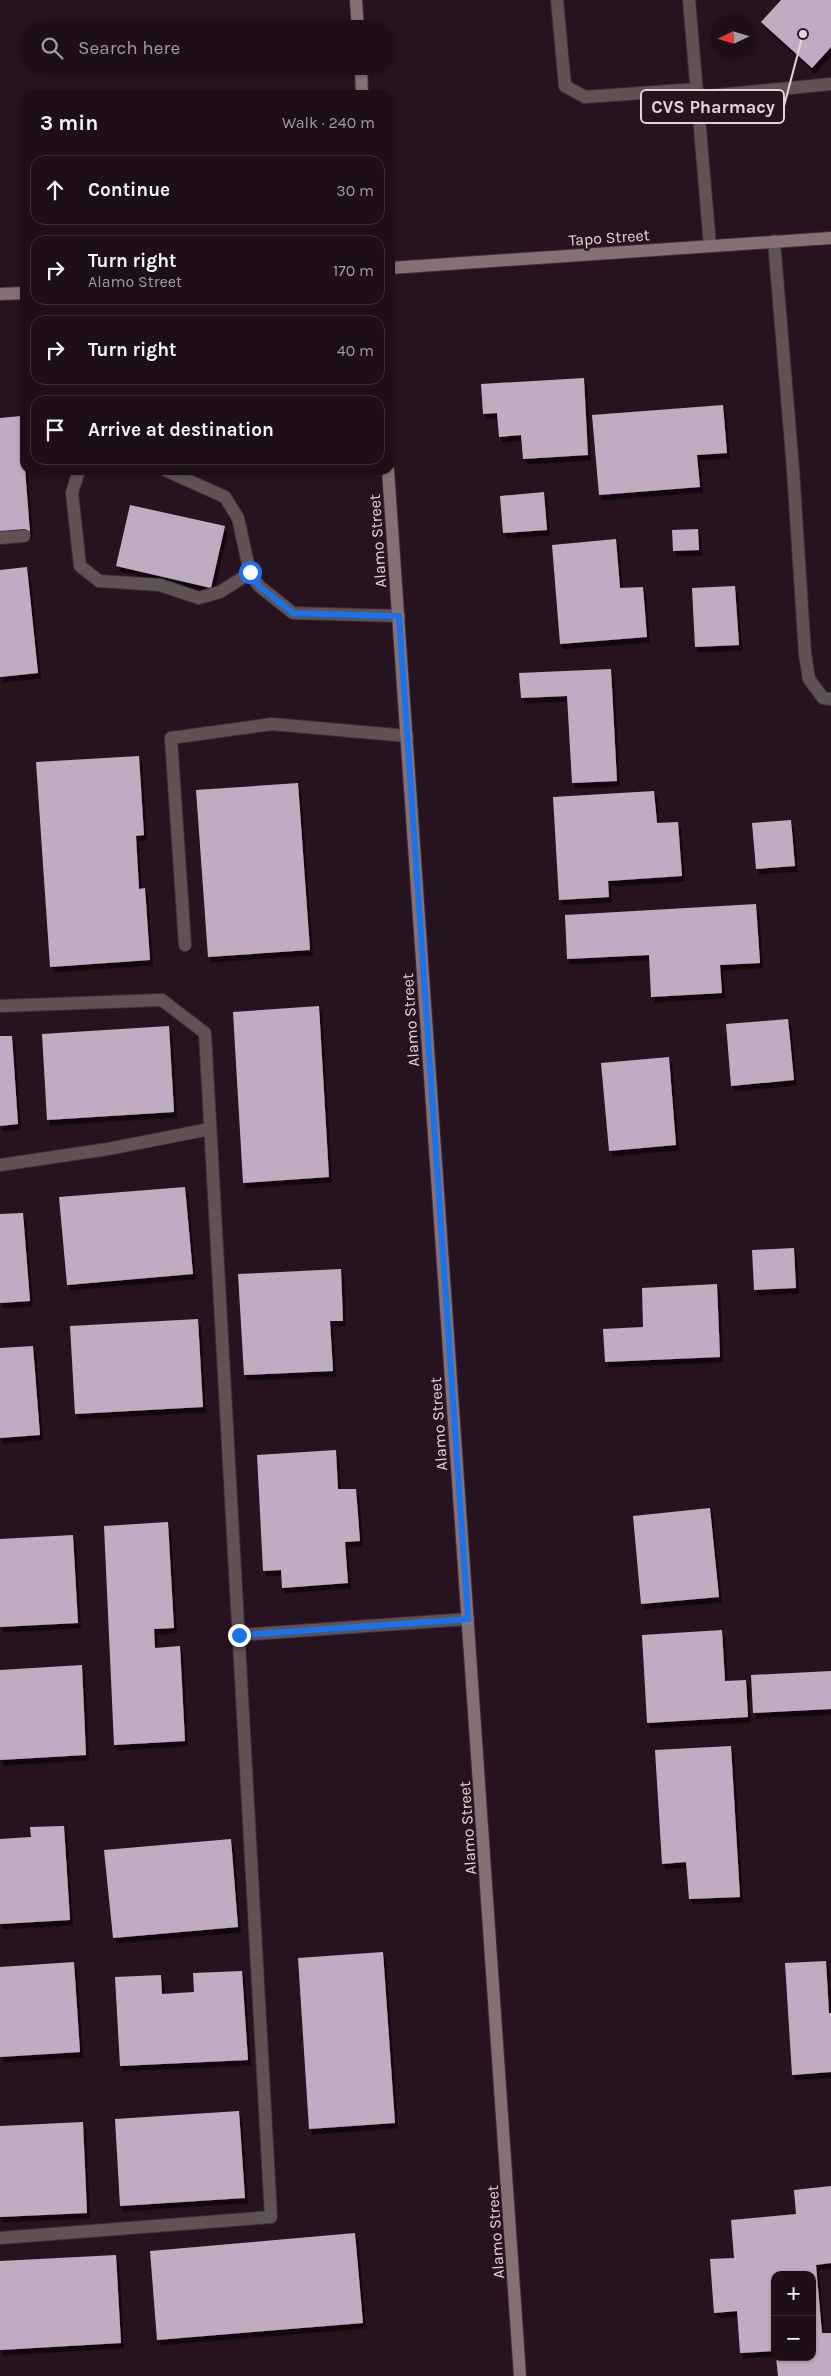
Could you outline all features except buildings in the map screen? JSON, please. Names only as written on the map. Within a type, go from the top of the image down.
[{"type":"main road","points":[[356,0],[357,20]]},
{"type":"main road","points":[[361,75],[362,90]]},
{"type":"main road","name":"Tapo Street","points":[[395,268],[831,238]]},
{"type":"main road","points":[[0,294],[20,293]]},
{"type":"main road","name":"Alamo Street","points":[[388,475],[520,2376]]},
{"type":"street","points":[[557,0],[565,86],[584,97],[697,93],[831,84]]},
{"type":"street","points":[[689,0],[710,246]]},
{"type":"street","points":[[774,241],[793,469],[804,654],[809,679],[823,698],[831,699]]},
{"type":"street","points":[[77,475],[72,493],[80,566],[87,574],[99,581],[160,585],[199,598],[220,592],[250,572]]},
{"type":"street","points":[[176,475],[225,497],[238,518],[250,572],[259,586],[293,613],[399,616]]},
{"type":"street","points":[[0,538],[24,536]]},
{"type":"street","points":[[185,945],[171,738],[272,724],[407,736]]},
{"type":"street","points":[[0,1006],[162,1000],[205,1032],[271,2217],[0,2238]]},
{"type":"street","points":[[0,1165],[108,1149],[210,1129]]},
{"type":"street","points":[[239,1635],[468,1619]]},
{"type":"place","name":"CVS Pharmacy","points":[[803,34]]},
{"type":"route","points":[[239,1635],[468,1619],[399,616],[293,613],[259,586],[250,572]]}]
